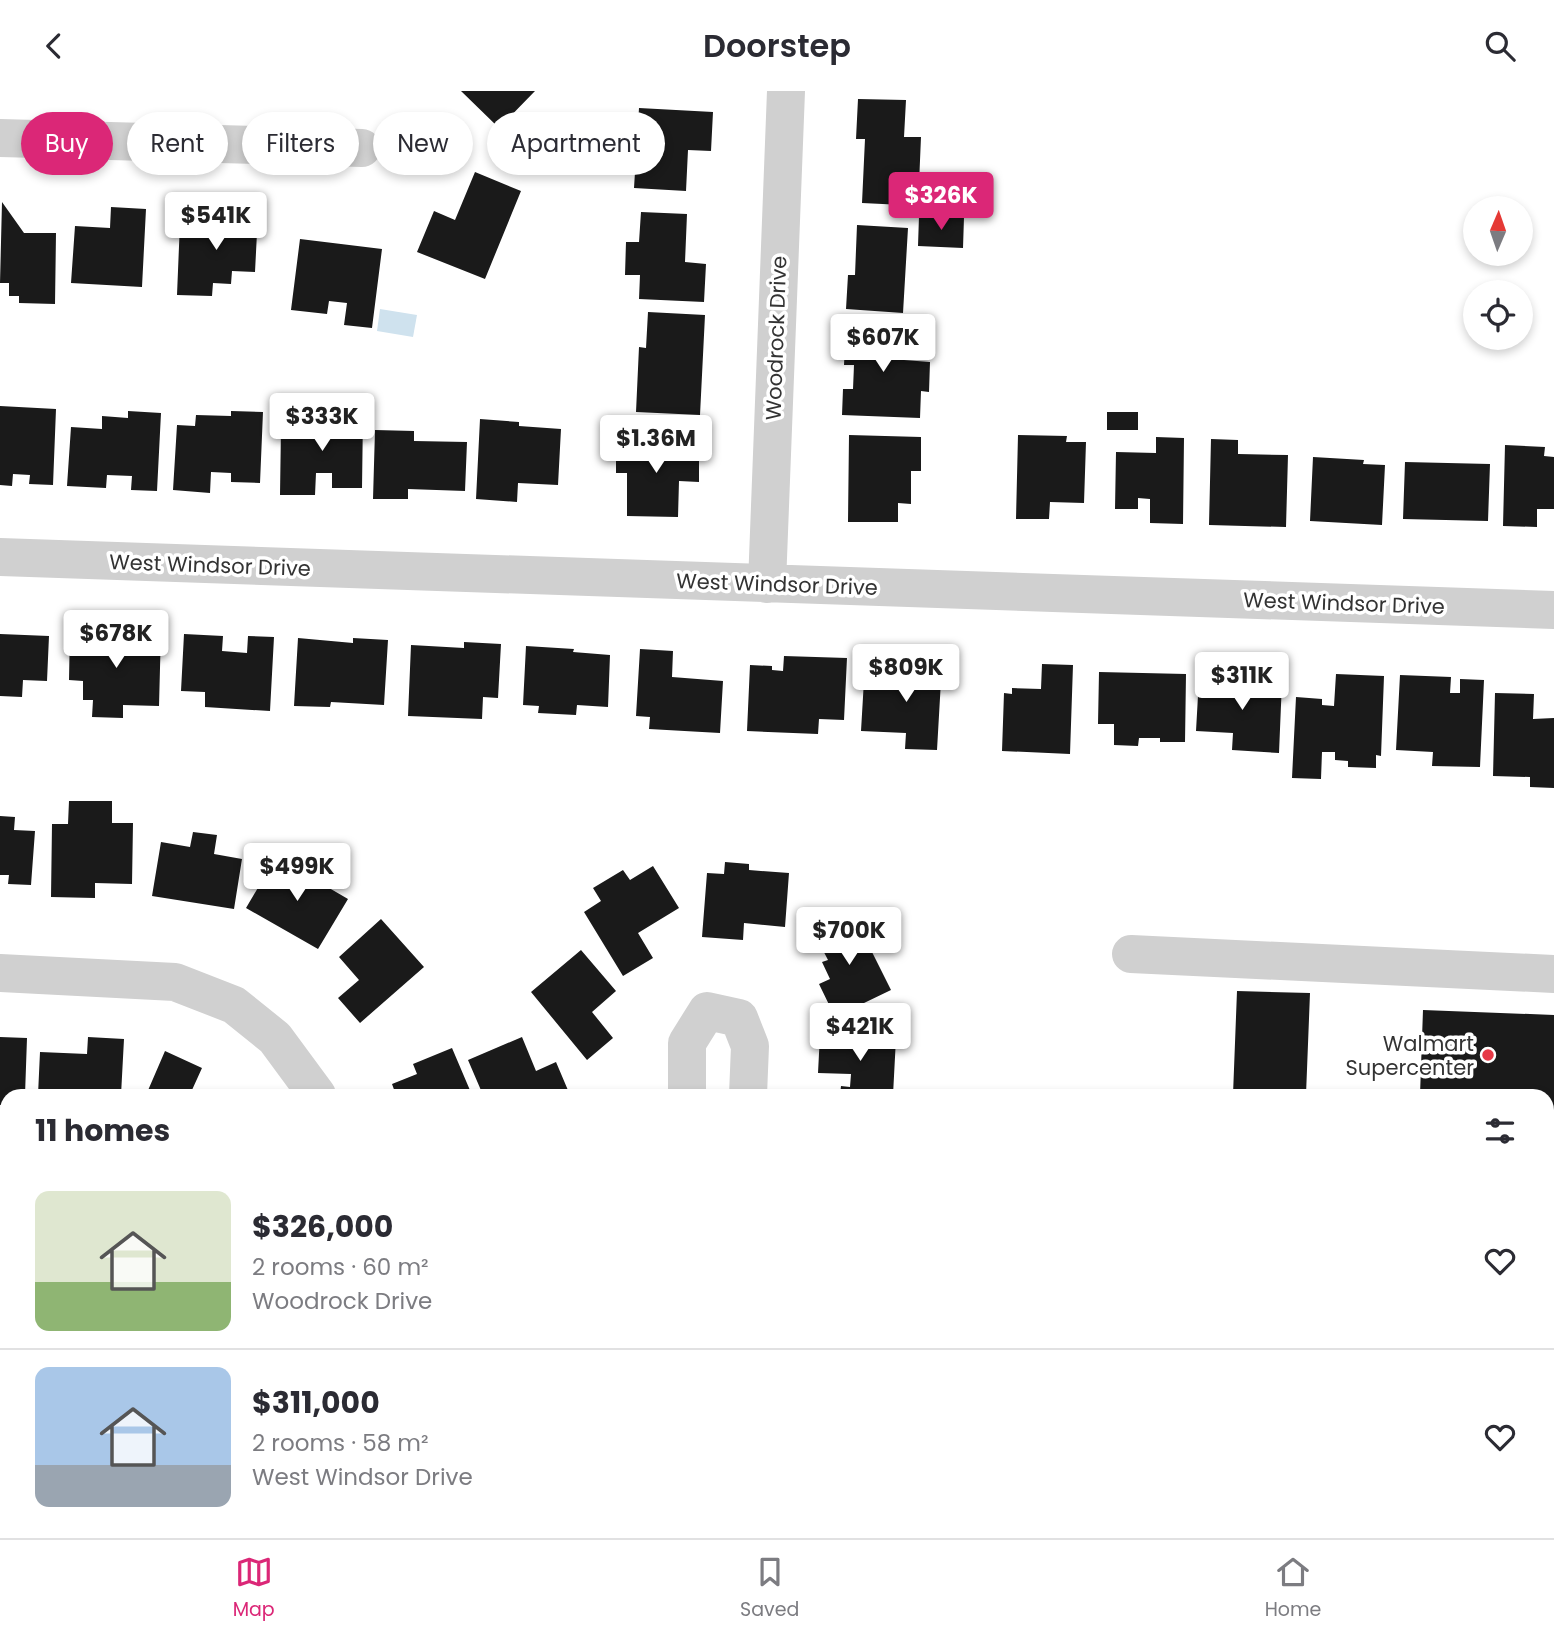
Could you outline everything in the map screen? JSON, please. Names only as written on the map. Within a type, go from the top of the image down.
[{"type":"street","name":"Woodrock Drive","points":[[766,584],[786,91]]},
{"type":"street","points":[[0,138],[362,148]]},
{"type":"street","name":"West Windsor Drive","points":[[0,557],[1554,610]]},
{"type":"street","points":[[1131,954],[1554,974]]},
{"type":"street","points":[[0,973],[175,982],[233,1005],[244,1013],[275,1038],[314,1089]]},
{"type":"street","points":[[687,1089],[687,1043],[707,1011],[739,1019],[750,1046],[748,1089]]},
{"type":"water","points":[[380,309],[417,315],[413,337],[377,331]]},
{"type":"building","points":[[461,91],[535,91],[515,112],[487,112],[487,116]]},
{"type":"building","points":[[858,99],[906,100],[904,137],[921,137],[919,184],[904,183],[903,205],[862,203],[865,139],[856,139]]},
{"type":"building","points":[[639,108],[713,112],[711,151],[688,150],[686,191],[634,188],[635,175],[665,175],[665,112],[639,112]]},
{"type":"building","points":[[475,172],[521,191],[485,279],[417,252],[434,211],[455,220]]},
{"type":"building","points":[[2,202],[24,233],[56,233],[55,304],[19,303],[19,296],[9,296],[9,283],[0,283]]},
{"type":"building","points":[[111,207],[146,209],[142,287],[71,283],[75,226],[110,228]]},
{"type":"building","points":[[225,211],[258,213],[255,272],[232,271],[231,284],[213,283],[212,296],[177,295],[180,222],[224,224]]},
{"type":"building","points":[[641,212],[687,214],[685,262],[706,264],[704,302],[639,299],[640,275],[625,275],[626,242],[639,242]]},
{"type":"building","points":[[919,216],[964,217],[963,248],[918,246]]},
{"type":"building","points":[[857,225],[908,228],[903,313],[846,309],[848,275],[855,275]]},
{"type":"building","points":[[300,239],[382,249],[372,328],[344,325],[347,303],[329,301],[327,314],[291,310]]},
{"type":"building","points":[[648,312],[705,315],[700,415],[636,412],[639,347],[646,348]]},
{"type":"building","points":[[846,323],[905,327],[904,360],[930,362],[929,392],[921,391],[920,418],[842,415],[843,389],[853,389],[854,365],[844,365]]},
{"type":"building","points":[[0,406],[56,409],[53,485],[29,484],[30,475],[13,474],[12,486],[0,485]]},
{"type":"building","points":[[128,411],[161,413],[157,491],[131,490],[132,476],[107,475],[106,488],[67,486],[71,427],[102,429],[102,416],[128,418]]},
{"type":"building","points":[[231,411],[263,412],[260,483],[231,482],[231,473],[211,472],[210,493],[173,490],[177,425],[195,426],[196,415],[231,416]]},
{"type":"building","points":[[1107,412],[1138,412],[1138,430],[1107,430]]},
{"type":"building","points":[[330,413],[363,414],[362,488],[332,488],[332,473],[316,473],[315,495],[280,495],[281,427],[301,427],[301,418],[330,418]]},
{"type":"building","points":[[480,419],[519,422],[519,426],[561,429],[558,485],[518,483],[517,502],[476,499]]},
{"type":"building","points":[[375,430],[414,431],[414,441],[467,442],[465,491],[408,489],[408,499],[373,499]]},
{"type":"building","points":[[849,435],[921,437],[921,471],[911,471],[911,504],[898,503],[898,522],[848,522]]},
{"type":"building","points":[[1018,435],[1067,436],[1066,442],[1086,442],[1084,503],[1050,502],[1049,519],[1016,519]]},
{"type":"building","points":[[1156,437],[1184,438],[1183,524],[1150,523],[1150,499],[1138,498],[1138,509],[1115,509],[1116,452],[1156,453]]},
{"type":"building","points":[[1211,439],[1238,440],[1238,454],[1288,455],[1286,527],[1209,525]]},
{"type":"building","points":[[616,442],[699,443],[699,482],[679,481],[678,517],[627,516],[627,473],[616,473]]},
{"type":"building","points":[[1505,445],[1545,447],[1544,456],[1554,457],[1554,509],[1537,509],[1537,527],[1503,526]]},
{"type":"building","points":[[1313,457],[1364,460],[1363,464],[1385,465],[1382,525],[1310,521]]},
{"type":"building","points":[[1405,462],[1490,464],[1488,521],[1403,519]]},
{"type":"building","points":[[70,627],[110,629],[110,644],[134,645],[135,630],[161,630],[159,706],[123,705],[123,718],[92,717],[93,700],[83,700],[83,681],[69,680]]},
{"type":"building","points":[[0,634],[49,636],[47,681],[23,680],[22,697],[0,696]]},
{"type":"building","points":[[184,634],[223,636],[222,651],[247,653],[248,636],[274,637],[270,711],[205,707],[205,692],[181,691]]},
{"type":"building","points":[[298,638],[353,643],[353,638],[388,640],[384,705],[331,702],[330,707],[294,706]]},
{"type":"building","points":[[464,642],[501,644],[498,698],[483,697],[482,719],[408,716],[411,645],[464,648]]},
{"type":"building","points":[[526,646],[574,649],[573,652],[610,655],[608,707],[577,705],[576,715],[538,713],[539,706],[523,705]]},
{"type":"building","points":[[640,649],[673,651],[672,677],[723,681],[720,733],[649,729],[650,717],[636,716]]},
{"type":"building","points":[[784,656],[847,658],[844,720],[819,719],[818,734],[747,731],[750,665],[772,666],[772,670],[783,671]]},
{"type":"building","points":[[897,660],[942,663],[937,750],[905,749],[906,733],[861,731],[864,680],[896,682]]},
{"type":"building","points":[[1042,664],[1073,665],[1070,754],[1002,751],[1004,693],[1012,694],[1012,688],[1041,689]]},
{"type":"building","points":[[1099,672],[1186,674],[1185,742],[1160,742],[1160,738],[1139,738],[1138,746],[1114,745],[1114,724],[1098,724]]},
{"type":"building","points":[[1336,674],[1384,676],[1381,756],[1376,755],[1376,768],[1348,767],[1348,761],[1335,760],[1335,752],[1322,752],[1321,779],[1292,778],[1296,697],[1322,699],[1322,705],[1334,706]]},
{"type":"building","points":[[1400,675],[1451,677],[1450,693],[1460,693],[1460,679],[1484,680],[1480,767],[1432,766],[1433,752],[1396,750]]},
{"type":"building","points":[[1199,678],[1282,681],[1279,753],[1232,750],[1233,733],[1196,731]]},
{"type":"building","points":[[1495,693],[1534,694],[1533,719],[1554,718],[1554,788],[1530,787],[1530,777],[1493,776]]},
{"type":"building","points":[[69,801],[112,801],[112,823],[133,823],[132,884],[95,883],[95,898],[51,897],[52,824],[68,824]]},
{"type":"building","points":[[0,816],[15,817],[14,830],[35,831],[31,885],[8,884],[9,875],[0,875]]},
{"type":"building","points":[[193,832],[217,835],[214,854],[242,859],[234,909],[152,896],[161,842],[190,847]]},
{"type":"building","points":[[276,857],[348,899],[318,949],[246,908]]},
{"type":"building","points":[[725,862],[749,864],[749,870],[789,873],[785,927],[744,923],[743,940],[702,937],[707,873],[724,874]]},
{"type":"building","points":[[653,866],[679,908],[638,933],[653,958],[623,976],[584,912],[601,901],[593,888],[623,870],[630,880]]},
{"type":"building","points":[[853,914],[891,990],[835,1017],[819,984],[830,979],[822,962],[828,960],[814,933]]},
{"type":"building","points":[[381,919],[424,967],[360,1023],[338,998],[359,980],[339,957]]},
{"type":"building","points":[[581,950],[616,991],[592,1012],[613,1038],[587,1060],[531,992]]},
{"type":"building","name":"Walmart Supercenter","points":[[1237,991],[1310,993],[1306,1089],[1233,1089]]},
{"type":"building","name":"Walmart Supercenter","points":[[1423,1010],[1554,1015],[1554,1089],[1420,1089]]},
{"type":"building","points":[[820,1034],[896,1038],[893,1089],[841,1089],[841,1086],[850,1087],[851,1074],[818,1073]]},
{"type":"building","points":[[0,1037],[27,1038],[25,1089],[0,1089]]},
{"type":"building","points":[[88,1037],[124,1039],[121,1089],[38,1089],[40,1052],[87,1054]]},
{"type":"building","points":[[522,1037],[536,1071],[556,1062],[567,1089],[480,1089],[468,1060]]},
{"type":"building","points":[[452,1048],[469,1089],[394,1089],[392,1084],[417,1074],[413,1064]]},
{"type":"building","points":[[165,1051],[202,1068],[192,1089],[149,1089]]},
{"type":"place","name":"Walmart Supercenter","points":[[1488,1055]]}]
